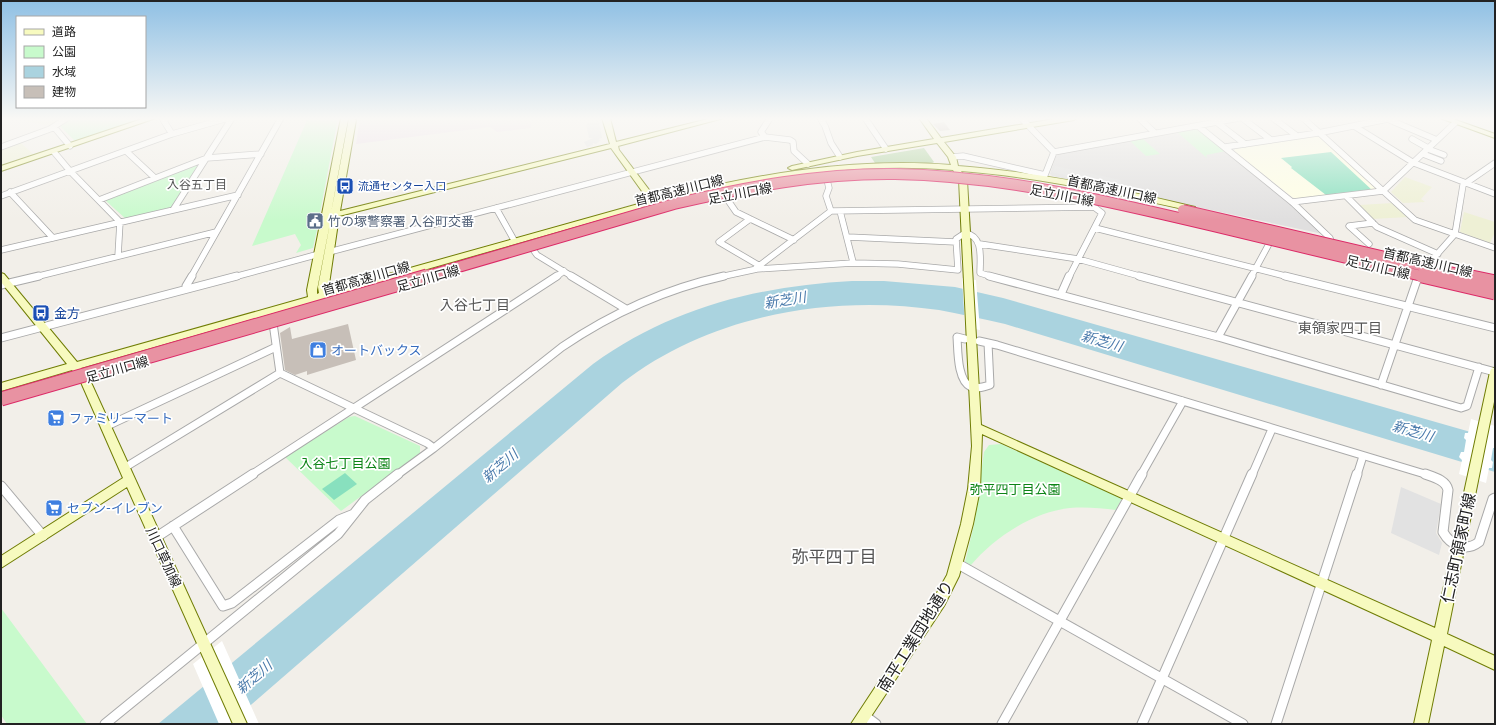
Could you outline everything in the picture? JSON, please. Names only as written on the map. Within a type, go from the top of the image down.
[{"type":"highway","name":"首都高速川口線","points":[[1,391],[670,200],[747,182],[822,171],[859,169],[936,169],[970,171],[1046,181],[1162,205],[1495,281]]},
{"type":"highway","name":"首都高速川口線","points":[[1,399],[674,204],[751,187],[823,177],[866,174],[920,174],[976,179],[1041,188],[1146,210],[1495,294]]},
{"type":"main road","points":[[1,169],[54,152]]},
{"type":"main road","points":[[340,152],[330,216],[329,252],[323,287],[325,302],[321,309],[314,306],[312,290],[319,254],[330,216],[344,152]]},
{"type":"main road","points":[[330,216],[586,152]]},
{"type":"main road","points":[[618,152],[660,211]]},
{"type":"main road","points":[[742,180],[808,164],[870,152]]},
{"type":"main road","points":[[827,180],[824,169],[831,162],[882,152]]},
{"type":"main road","points":[[942,152],[945,158],[955,167]]},
{"type":"main road","points":[[947,152],[952,157],[955,167],[963,180],[966,233]]},
{"type":"main road","name":"足立川口線","points":[[1,388],[514,240],[653,202],[742,180],[824,169],[887,165],[955,167],[1045,176],[1331,241],[1495,281]]},
{"type":"main road","name":"足立川口線","points":[[1,403],[660,211],[758,189],[827,180],[894,176],[963,180],[1017,187],[1086,200],[1495,294]]},
{"type":"main road","name":"南平工業団地通り","points":[[861,720],[939,602],[958,564],[974,489],[977,452],[972,328],[966,233]]},
{"type":"main road","name":"川口草加線","points":[[3,281],[43,327],[84,378],[240,724]]},
{"type":"main road","name":"仁志町領家町線","points":[[1421,724],[1459,547],[1483,423],[1495,372]]},
{"type":"main road","points":[[976,427],[1224,538],[1495,663]]},
{"type":"main road","points":[[1,563],[129,480]]},
{"type":"street","points":[[54,152],[70,171],[120,222],[118,256]]},
{"type":"street","points":[[1,196],[124,152]]},
{"type":"street","points":[[127,152],[155,178]]},
{"type":"street","points":[[172,210],[211,152]]},
{"type":"street","points":[[329,252],[709,152]]},
{"type":"street","points":[[795,152],[808,164]]},
{"type":"street","points":[[837,152],[840,157]]},
{"type":"street","points":[[952,157],[963,156],[1045,176],[1054,152]]},
{"type":"street","points":[[1231,152],[1292,202],[1330,238],[1331,241]]},
{"type":"street","points":[[1339,152],[1415,220],[1495,248]]},
{"type":"street","points":[[1396,152],[1414,163],[1495,194]]},
{"type":"street","points":[[1292,202],[1383,191],[1425,152]]},
{"type":"street","points":[[1436,152],[1444,155]]},
{"type":"street","points":[[99,200],[207,158],[261,154]]},
{"type":"street","points":[[186,289],[186,286],[216,232],[261,154]]},
{"type":"street","points":[[1423,154],[1441,161]]},
{"type":"street","points":[[1432,265],[1431,261],[1455,234],[1465,183],[1495,163]]},
{"type":"street","points":[[827,180],[829,188],[826,196],[831,211]]},
{"type":"street","points":[[10,192],[53,238]]},
{"type":"street","points":[[1,250],[238,195]]},
{"type":"street","points":[[725,196],[736,212],[794,240]]},
{"type":"street","points":[[1346,196],[1377,227],[1438,254]]},
{"type":"street","points":[[105,724],[206,649],[338,534],[365,500],[378,489],[434,448],[572,339],[626,309],[648,299],[690,284],[758,267],[831,211],[1094,207],[1102,213],[1061,294]]},
{"type":"street","points":[[496,208],[514,240]]},
{"type":"street","points":[[840,211],[848,237],[853,262]]},
{"type":"street","points":[[750,219],[719,242],[758,267],[769,270],[814,264],[853,262],[900,264],[958,270],[956,239],[961,234],[966,233],[974,236],[980,244],[980,273],[1218,337],[1461,408],[1467,406],[1479,367]]},
{"type":"street","points":[[1369,244],[1349,226],[1373,223]]},
{"type":"street","points":[[1095,228],[1495,328]]},
{"type":"street","points":[[3,281],[118,256],[216,232]]},
{"type":"street","points":[[848,237],[956,242]]},
{"type":"street","points":[[1218,337],[1270,242]]},
{"type":"street","points":[[980,244],[1078,259],[1495,372]]},
{"type":"street","points":[[532,248],[535,253],[626,309]]},
{"type":"street","points":[[1,338],[319,254]]},
{"type":"street","points":[[155,538],[564,271]]},
{"type":"street","points":[[1382,385],[1418,277]]},
{"type":"street","points":[[273,323],[280,374]]},
{"type":"street","points":[[961,338],[963,380],[968,386],[981,388],[990,384],[988,343]]},
{"type":"street","points":[[979,341],[1183,401],[1442,481],[1447,486],[1448,490],[1443,532],[1445,537],[1450,542],[1459,547],[1476,546],[1479,542],[1493,499],[1495,498]]},
{"type":"street","points":[[105,427],[276,347]]},
{"type":"street","points":[[280,374],[428,443],[434,448]]},
{"type":"street","points":[[124,468],[280,374]]},
{"type":"street","points":[[1002,724],[1061,622],[1183,401]]},
{"type":"street","points":[[1142,724],[1272,428]]},
{"type":"street","points":[[1276,724],[1363,456]]},
{"type":"street","points":[[1,486],[42,536]]},
{"type":"street","points":[[173,526],[222,606],[232,603],[339,520],[354,514]]},
{"type":"street","points":[[958,564],[1243,724]]},
{"type":"street","points":[[861,720],[876,724]]},
{"type":"shaded area","points":[[1,152],[31,152],[34,155],[1,165]]},
{"type":"shaded area","points":[[1227,152],[1289,202],[1323,234],[1052,176],[1050,174],[1057,153]]},
{"type":"shaded area","points":[[1235,152],[1336,152],[1378,190],[1297,199],[1292,197]]},
{"type":"shaded area","points":[[1055,166],[1121,180],[1120,188],[1052,172]]},
{"type":"shaded area","points":[[1405,177],[1432,187],[1421,199],[1425,202],[1403,203],[1391,192]]},
{"type":"shaded area","points":[[1393,203],[1408,217],[1372,219],[1359,205]]},
{"type":"shaded area","points":[[1464,212],[1495,222],[1495,232],[1490,243],[1460,232]]},
{"type":"shaded area","points":[[1401,487],[1441,504],[1436,533],[1442,543],[1439,555],[1391,533]]},
{"type":"green space","points":[[293,152],[332,152],[319,218],[308,219],[306,226],[318,225],[313,248],[296,253],[301,245],[295,234],[252,246]]},
{"type":"green space","points":[[901,152],[927,152],[934,162],[875,163],[871,157]]},
{"type":"green space","points":[[1142,152],[1158,152],[1160,154],[1146,156]]},
{"type":"green space","points":[[1200,152],[1222,152],[1206,155],[1207,158]]},
{"type":"green space","points":[[1331,152],[1372,190],[1326,195],[1291,168],[1292,167],[1281,158]]},
{"type":"green space","points":[[200,164],[171,207],[167,209],[126,219],[106,201],[108,198]]},
{"type":"green space","name":"入谷七丁目公園","points":[[355,416],[420,446],[420,453],[341,511],[285,457],[349,417]]},
{"type":"green space","name":"弥平四丁目公園","points":[[1001,444],[1121,498],[1116,510],[1070,508],[1056,510],[1028,521],[1002,536],[971,565],[965,562],[974,525],[984,452],[989,445]]},
{"type":"green space","points":[[345,473],[357,484],[334,500],[322,489]]},
{"type":"green space","points":[[1,608],[87,724],[7,724],[1,715]]},
{"type":"water","name":"新芝川","points":[[852,281],[884,281],[955,287],[1003,298],[1495,439],[1495,472],[1005,324],[939,310],[898,306],[856,305],[814,308],[773,315],[732,326],[693,341],[656,360],[622,383],[229,724],[158,724],[593,364],[622,345],[653,328],[684,314],[716,303],[783,288]]},
{"type":"pier","points":[[962,278],[976,280],[980,330],[965,327]]},
{"type":"pier","points":[[1471,419],[1495,426],[1495,448],[1493,448],[1491,460],[1493,462],[1492,468],[1489,468],[1486,483],[1459,474],[1462,460],[1459,457],[1461,452],[1464,452],[1466,440],[1464,438],[1465,433],[1468,433]]},
{"type":"pier","points":[[222,641],[259,724],[219,724],[193,664]]},
{"type":"building","name":"オートバックス","points":[[348,324],[356,360],[307,375],[307,371],[295,375],[285,370],[280,333],[290,327],[292,339]]},
{"type":"place","name":"流通センター入口","points":[[345,186]]},
{"type":"place","name":"竹の塚警察署 入谷町交番","points":[[315,221]]},
{"type":"place","name":"金方","points":[[41,313]]},
{"type":"place","name":"オートバックス","points":[[318,350]]},
{"type":"place","name":"ファミリーマート","points":[[56,418]]},
{"type":"place","name":"セブン-イレブン","points":[[54,508]]},
{"type":"district","name":"入谷五丁目","points":[[197,185]]},
{"type":"district","name":"入谷七丁目","points":[[475,305]]},
{"type":"district","name":"東領家四丁目","points":[[1340,328]]},
{"type":"district","name":"弥平四丁目","points":[[834,557]]}]
